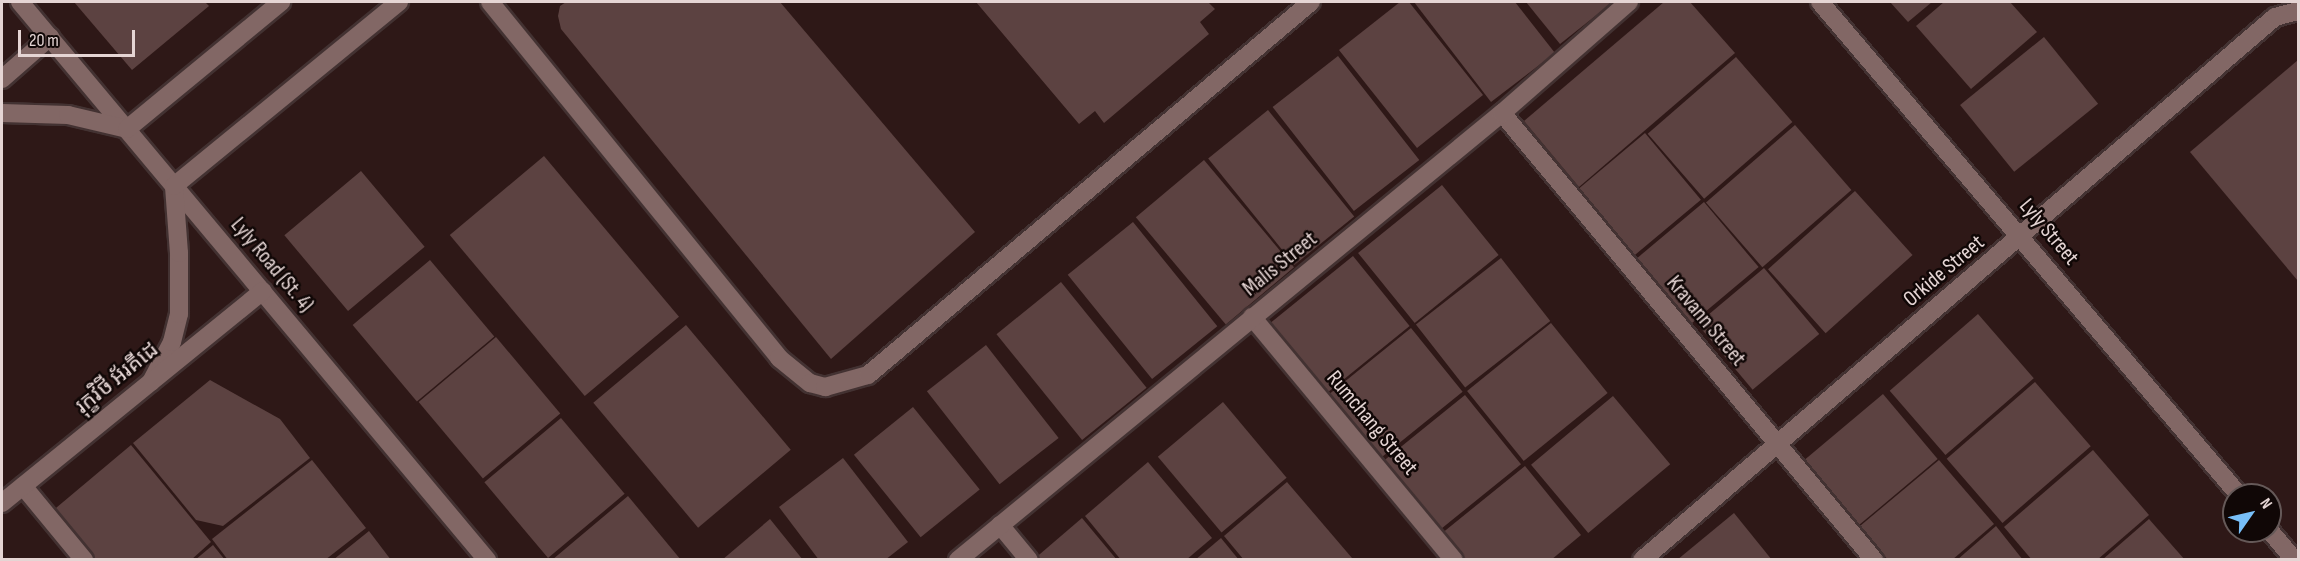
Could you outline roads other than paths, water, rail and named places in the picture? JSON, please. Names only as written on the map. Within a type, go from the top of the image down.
[{"type":"street","name":"Lyly Road (St. 4)","points":[[20,2],[487,560]]},
{"type":"street","points":[[2,113],[68,115],[127,129],[281,2]]},
{"type":"street","points":[[151,382],[172,342],[179,314],[179,253],[174,186],[399,2]]},
{"type":"street","points":[[490,2],[779,357],[810,383],[825,387],[868,375],[1311,2]]},
{"type":"street","name":"Malis Street","points":[[958,560],[1502,113],[1629,2]]},
{"type":"street","name":"Lyly Street","points":[[1820,2],[2022,236],[2229,483]]},
{"type":"street","name":"Orkide Street","points":[[1642,560],[2022,236],[2278,9],[2298,11]]},
{"type":"street","points":[[2,79],[50,37]]},
{"type":"street","name":"Kravann Street","points":[[1502,113],[1874,560]]},
{"type":"street","name":"រុក្ខវិថី អ័រគីដេ","points":[[2,503],[263,291]]},
{"type":"street","name":"Rumchang Street","points":[[1252,317],[1454,560]]},
{"type":"street","points":[[23,486],[84,560]]},
{"type":"street","points":[[1000,525],[1029,560]]},
{"type":"street","points":[[2280,543],[2294,560]]}]
